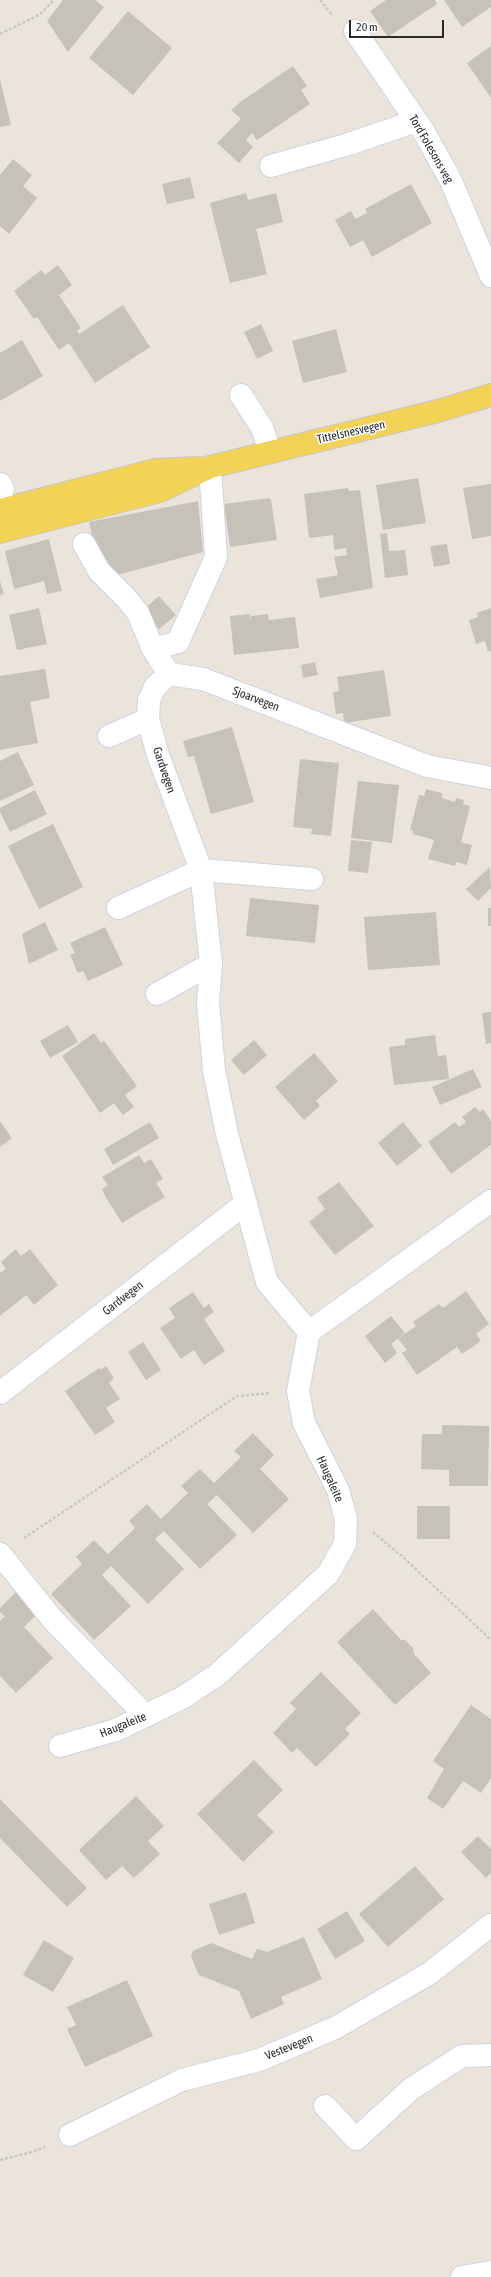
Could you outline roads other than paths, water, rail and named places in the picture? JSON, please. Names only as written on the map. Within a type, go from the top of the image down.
[{"type":"main road","name":"Tittelsnesvegen","points":[[1,494],[155,470],[210,467],[438,411],[491,396]]},
{"type":"main road","name":"Tittelsnesvegen","points":[[0,532],[160,491],[210,467]]},
{"type":"street","name":"Tord Folesons veg","points":[[355,31],[416,121],[451,181],[491,276]]},
{"type":"street","points":[[271,166],[349,144],[416,121]]},
{"type":"street","points":[[241,394],[262,428],[270,452]]},
{"type":"street","points":[[153,649],[178,642],[216,557],[210,467]]},
{"type":"street","points":[[84,544],[99,571],[126,598],[138,613],[153,649],[169,674]]},
{"type":"street","name":"Gardvegen","points":[[169,674],[155,687],[149,700],[148,718],[158,755],[201,870],[211,964],[208,1003],[214,1070],[227,1134],[267,1282],[309,1332]]},
{"type":"street","name":"Sjoarvegen","points":[[169,674],[203,679],[427,766],[491,778]]},
{"type":"street","points":[[109,736],[148,718]]},
{"type":"street","points":[[118,908],[201,870],[312,878]]},
{"type":"street","points":[[157,994],[211,964]]},
{"type":"street","points":[[309,1332],[491,1201]]},
{"type":"street","name":"Gardvegen","points":[[0,1393],[246,1203]]},
{"type":"street","name":"Haugaleite","points":[[60,1746],[116,1730],[182,1698],[217,1675],[328,1574],[345,1544],[346,1519],[338,1490],[304,1423],[298,1391],[309,1332]]},
{"type":"street","points":[[0,1554],[54,1621],[146,1716]]},
{"type":"street","name":"Vestevegen","points":[[70,2134],[182,2080],[259,2060],[335,2028],[430,1973],[491,1925]]},
{"type":"street","points":[[325,2106],[356,2139],[411,2089],[462,2056],[491,2055]]},
{"type":"street","points":[[462,2277],[491,2272]]}]
